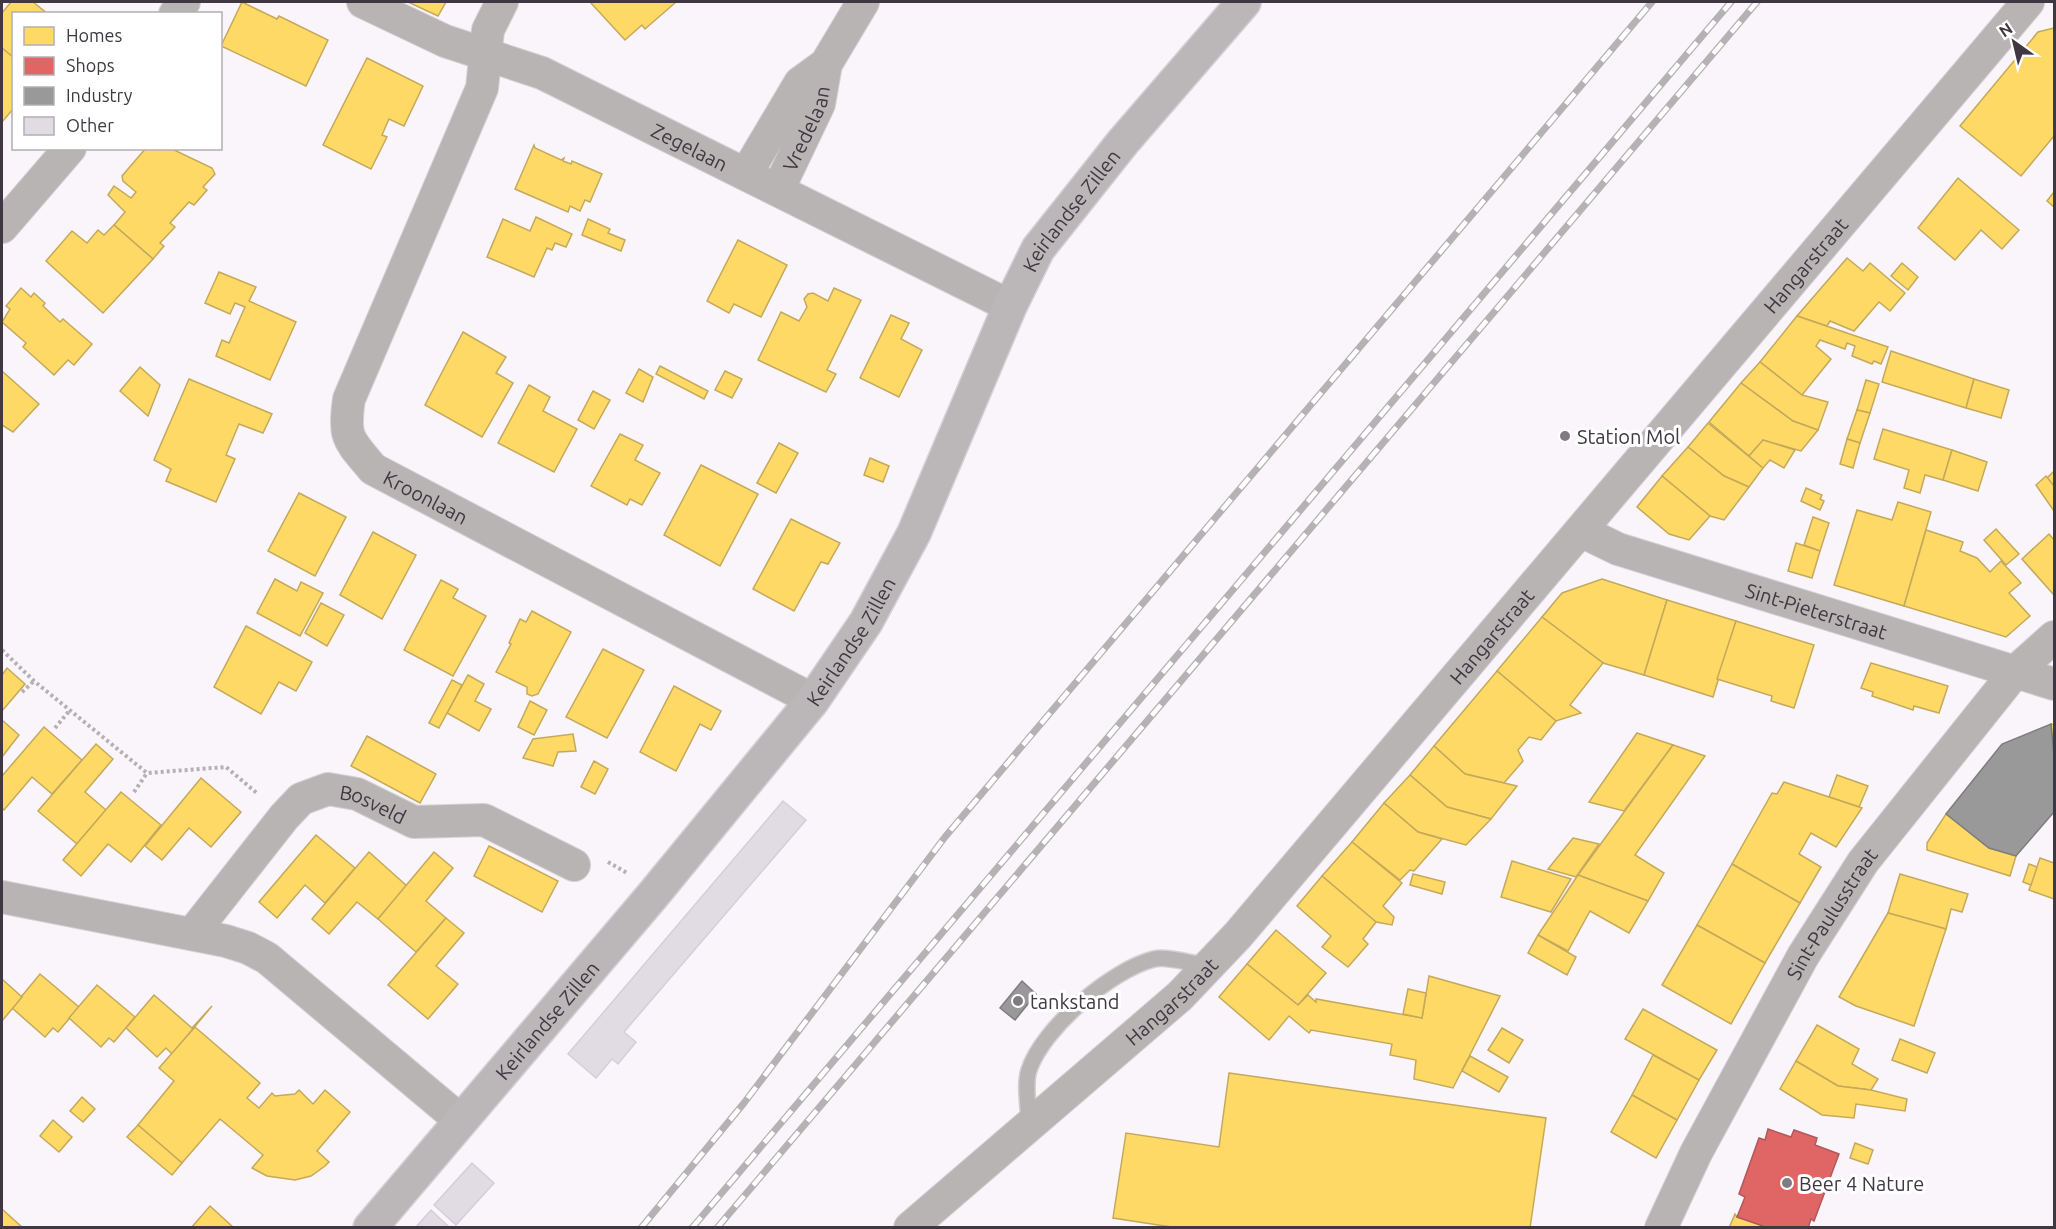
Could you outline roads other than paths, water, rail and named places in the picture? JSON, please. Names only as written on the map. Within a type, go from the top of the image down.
[{"type":"main road","name":"Keirlandse Zillen","points":[[370,1227],[661,886],[813,700],[866,622],[914,533],[1010,306],[1038,249],[1073,201],[1244,2]]},
{"type":"street","name":"Zegelaan","points":[[363,2],[445,41],[484,56],[542,73],[1010,306]]},
{"type":"street","points":[[484,56],[488,30],[502,2]]},
{"type":"street","name":"Vredelaan","points":[[778,190],[819,104],[826,64],[863,2]]},
{"type":"street","name":"Hangarstraat","points":[[910,1227],[1180,996],[1209,966],[1581,531],[2028,2]]},
{"type":"street","name":"Kroonlaan","points":[[484,56],[482,88],[349,399],[345,425],[349,439],[373,470],[813,700]]},
{"type":"street","name":"Vredelaan","points":[[746,174],[800,83],[826,64]]},
{"type":"street","points":[[2,227],[68,150]]},
{"type":"street","name":"Sint-Pieterstraat","points":[[1581,531],[1618,549],[2055,684]]},
{"type":"street","name":"Sint-Paulusstraat","points":[[1661,1227],[1696,1153],[1787,985],[1863,862],[2015,672],[2055,636]]},
{"type":"street","name":"Bosveld","points":[[192,934],[284,817],[301,799],[328,789],[357,794],[414,822],[484,820],[574,865]]},
{"type":"street","points":[[2,897],[192,934],[248,948],[267,958],[460,1120]]},
{"type":"lane","points":[[1029,1125],[1028,1071],[1048,1034],[1078,1005],[1111,980],[1155,959],[1209,966]]},
{"type":"railway","points":[[641,1228],[744,1103],[945,837],[1652,2]]},
{"type":"railway","points":[[692,1228],[1731,2]]},
{"type":"railway","points":[[717,1228],[1757,2]]},
{"type":"place","name":"Station Mol","points":[[1565,436]]},
{"type":"place","name":"tankstand","points":[[1018,1001]]},
{"type":"place","name":"Beer 4 Nature","points":[[1787,1183]]}]
